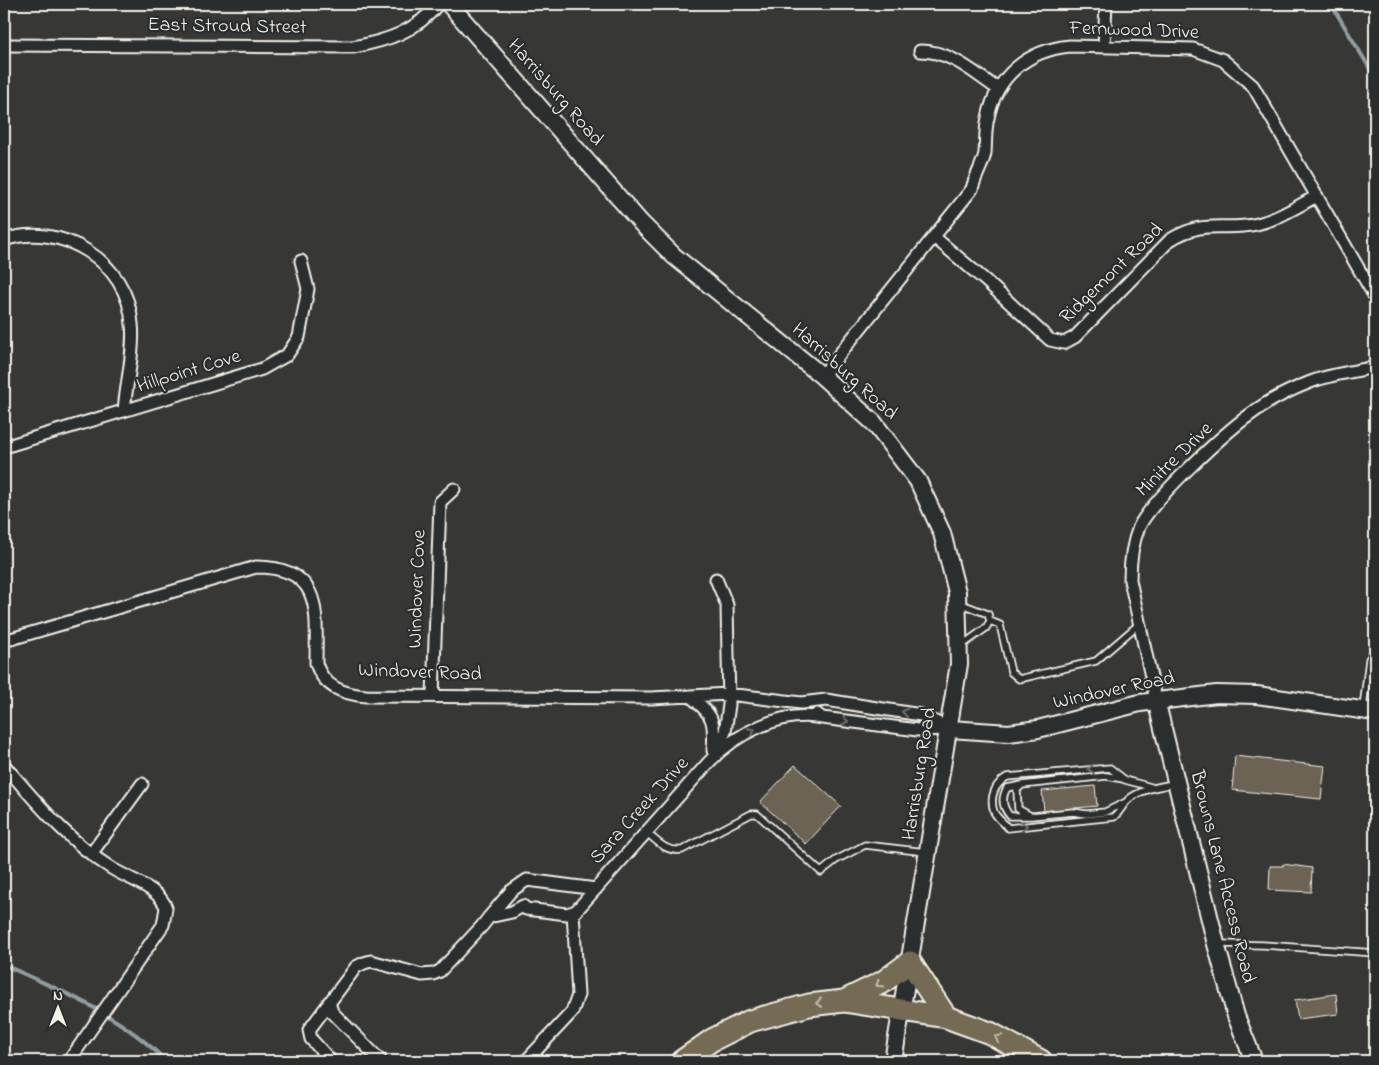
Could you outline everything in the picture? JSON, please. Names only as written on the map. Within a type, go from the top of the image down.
[{"type":"highway","points":[[844,1001],[883,982],[910,962],[946,1016]]},
{"type":"highway","points":[[682,1061],[712,1040],[750,1021],[809,1005],[844,1001],[946,1016],[990,1034],[1041,1061]]},
{"type":"main road","name":"Harrisburg Road","points":[[449,4],[641,223],[674,256],[822,376],[874,423],[918,481],[942,533],[952,569],[957,603],[959,664],[950,730],[893,1061]]},
{"type":"main road","name":"Windover Road","points":[[950,730],[1009,733],[1038,729],[1109,709],[1156,700],[1217,694],[1256,695],[1369,711]]},
{"type":"main road","name":"Browns Lane Access Road","points":[[1156,700],[1216,944],[1236,1016],[1254,1061]]},
{"type":"street","name":"East Stroud Street","points":[[4,45],[353,47],[376,43],[398,35],[422,20],[438,4]]},
{"type":"street","points":[[1104,47],[1106,4]]},
{"type":"street","name":"Fernwood Drive","points":[[822,376],[972,189],[984,153],[989,111],[998,89],[1007,76],[1020,64],[1046,50],[1070,46],[1194,49],[1207,53],[1232,66],[1259,95],[1375,297]]},
{"type":"street","points":[[920,51],[938,52],[949,56],[998,89]]},
{"type":"street","name":"Ridgemont Road","points":[[934,237],[986,280],[1050,340],[1064,343],[1075,337],[1170,240],[1182,232],[1211,225],[1242,227],[1258,224],[1276,218],[1317,196]]},
{"type":"street","points":[[4,240],[30,234],[65,239],[89,251],[108,268],[123,290],[132,324],[132,345],[126,378],[124,411]]},
{"type":"street","name":"Hillpoint Cove","points":[[4,447],[262,369],[281,360],[295,346],[303,325],[308,289],[301,261]]},
{"type":"street","name":"Minitre Drive","points":[[1156,700],[1130,580],[1130,560],[1140,525],[1154,505],[1250,414],[1275,398],[1310,382],[1375,368]]},
{"type":"street","name":"Windover Cove","points":[[433,696],[440,502],[454,489]]},
{"type":"street","name":"Windover Road","points":[[4,640],[256,567],[272,567],[295,575],[306,584],[311,592],[316,610],[316,663],[318,672],[328,684],[342,691],[358,695],[651,698],[729,694],[801,703],[826,700],[921,714],[950,730]]},
{"type":"street","name":"Sara Creek Drive","points":[[712,759],[725,732],[729,694],[727,606],[716,579]]},
{"type":"street","name":"Sara Creek Drive","points":[[690,696],[706,709],[715,726],[712,759]]},
{"type":"street","name":"Windover Road","points":[[801,703],[822,718],[918,730],[950,730]]},
{"type":"street","name":"Sara Creek Drive","points":[[573,912],[596,889],[712,759],[758,728],[787,718],[806,715],[822,718]]},
{"type":"street","points":[[4,765],[53,822],[90,854],[157,895],[166,908],[164,925],[95,1026],[68,1061]]},
{"type":"street","points":[[90,854],[142,784]]},
{"type":"street","points":[[331,1061],[309,1035],[311,1027],[356,967],[371,962],[422,975],[433,974],[440,971],[517,886],[527,880],[596,889]]},
{"type":"street","points":[[517,886],[523,906],[526,909],[566,914],[573,912],[578,995],[574,1008],[526,1061]]},
{"type":"street","points":[[489,917],[512,912],[523,906]]},
{"type":"street","points":[[329,1002],[332,1012],[381,1061]]},
{"type":"lane","points":[[957,603],[988,614],[990,621],[986,628],[959,647]]},
{"type":"lane","points":[[990,621],[1000,625],[1011,672],[1019,678],[1096,661],[1140,624]]},
{"type":"lane","points":[[1369,711],[1369,659],[1375,653],[1375,628]]},
{"type":"lane","points":[[1125,780],[1110,768],[1007,777],[998,782],[993,792],[994,812],[1008,828],[1114,817],[1122,810],[1126,802]]},
{"type":"lane","points":[[1152,787],[1107,776],[1022,784],[1007,788],[1003,794],[1003,804],[1010,816],[1105,812],[1152,787],[1176,783]]},
{"type":"lane","points":[[1022,784],[1018,790],[1018,809],[1031,816]]},
{"type":"lane","points":[[647,832],[663,847],[673,851],[682,850],[752,814],[758,814],[821,872],[836,860],[865,845],[929,853]]},
{"type":"lane","points":[[1216,944],[1264,944],[1375,953]]},
{"type":"building","points":[[1235,756],[1325,766],[1321,799],[1232,790]]},
{"type":"building","points":[[795,765],[841,806],[806,844],[760,802]]},
{"type":"building","points":[[1095,786],[1097,806],[1044,811],[1042,791]]},
{"type":"building","points":[[1283,864],[1312,868],[1311,892],[1269,890],[1270,866],[1283,866]]},
{"type":"building","points":[[1336,994],[1338,1014],[1298,1019],[1295,1000]]},
{"type":"waterway","points":[[1331,4],[1375,77]]},
{"type":"waterway","points":[[4,965],[69,995],[110,1017],[130,1030],[166,1061]]}]
